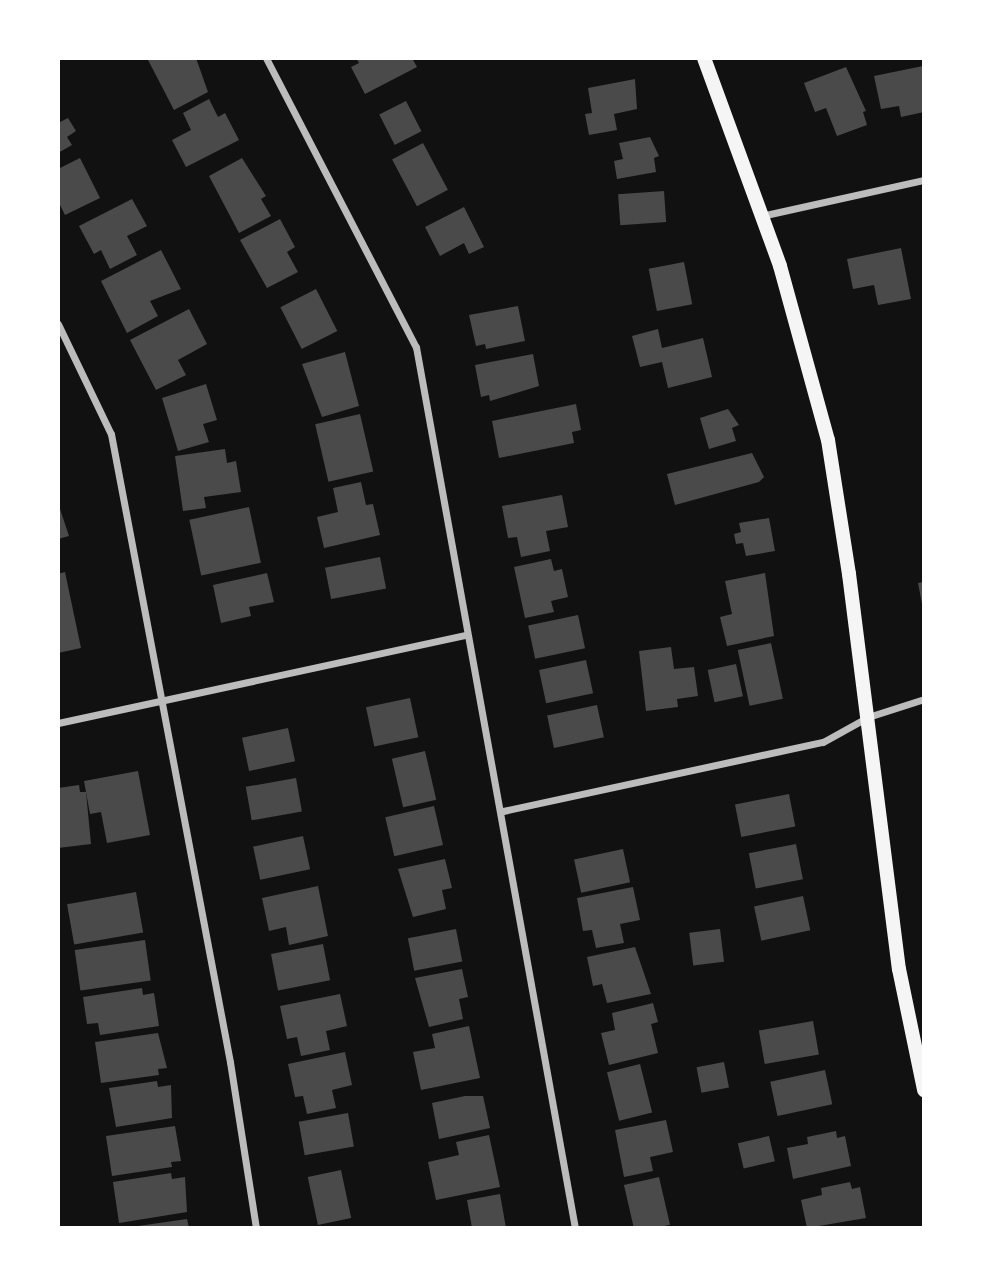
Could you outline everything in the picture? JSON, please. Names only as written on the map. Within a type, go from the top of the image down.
[{"type":"main road","points":[[704,58],[761,216],[812,374],[828,440],[868,717],[899,969],[924,1090]]},
{"type":"street","points":[[267,58],[416,347],[466,635],[503,811],[575,1228]]},
{"type":"street","points":[[761,216],[924,180]]},
{"type":"street","points":[[58,324],[111,434],[163,700],[256,1228]]},
{"type":"street","points":[[58,723],[466,635]]},
{"type":"street","points":[[503,811],[823,742],[868,717],[924,699]]},
{"type":"building","points":[[147,58],[196,58],[208,92],[174,110]]},
{"type":"building","points":[[356,58],[412,58],[417,67],[365,94],[351,67],[359,63]]},
{"type":"building","points":[[923,66],[924,112],[901,117],[899,106],[881,109],[874,76]]},
{"type":"building","points":[[846,67],[866,111],[863,112],[867,125],[837,136],[826,108],[815,112],[804,83]]},
{"type":"building","points":[[635,79],[637,109],[614,114],[617,130],[589,135],[585,114],[592,113],[588,88]]},
{"type":"building","points":[[209,99],[218,117],[225,113],[239,140],[186,167],[172,140],[191,130],[183,113]]},
{"type":"building","points":[[406,101],[421,131],[395,145],[379,115]]},
{"type":"building","points":[[58,117],[60,122],[68,118],[76,131],[67,137],[72,145],[58,153]]},
{"type":"building","points":[[650,137],[659,156],[654,158],[656,172],[617,179],[614,161],[623,159],[619,143]]},
{"type":"building","points":[[423,143],[448,190],[417,206],[392,159]]},
{"type":"building","points":[[80,158],[100,198],[65,215],[58,201],[58,169]]},
{"type":"building","points":[[242,158],[266,196],[261,199],[271,216],[239,233],[209,176]]},
{"type":"building","points":[[664,191],[666,222],[620,225],[618,194]]},
{"type":"building","points":[[132,199],[147,226],[127,236],[137,255],[110,269],[101,250],[94,254],[79,226]]},
{"type":"building","points":[[464,207],[484,247],[469,254],[464,243],[440,256],[425,227]]},
{"type":"building","points":[[280,219],[295,247],[287,252],[298,272],[267,288],[240,240]]},
{"type":"building","points":[[901,248],[911,299],[878,305],[874,285],[853,289],[847,259]]},
{"type":"building","points":[[161,250],[181,289],[150,301],[158,316],[127,333],[101,281]]},
{"type":"building","points":[[684,262],[692,304],[657,311],[649,269]]},
{"type":"building","points":[[316,289],[337,331],[302,349],[280,307]]},
{"type":"building","points":[[518,306],[525,341],[486,349],[485,344],[476,346],[469,315]]},
{"type":"building","points":[[189,309],[207,344],[178,360],[186,375],[156,390],[130,340]]},
{"type":"building","points":[[658,329],[662,348],[703,338],[712,377],[668,388],[662,362],[640,367],[632,336]]},
{"type":"building","points":[[345,352],[359,406],[322,417],[302,364]]},
{"type":"building","points":[[533,354],[539,386],[490,401],[489,395],[481,397],[475,365]]},
{"type":"building","points":[[206,384],[217,420],[203,424],[209,442],[178,451],[162,398]]},
{"type":"building","points":[[576,404],[581,430],[572,432],[574,443],[499,458],[492,421]]},
{"type":"building","points":[[728,409],[739,425],[732,428],[736,441],[709,449],[700,418]]},
{"type":"building","points":[[360,414],[373,471],[328,482],[315,424]]},
{"type":"building","points":[[225,449],[227,463],[236,461],[241,492],[204,497],[206,508],[183,511],[175,456]]},
{"type":"building","points":[[752,453],[764,477],[759,482],[675,505],[667,474]]},
{"type":"building","points":[[361,482],[366,505],[373,504],[380,535],[324,548],[317,517],[338,512],[333,488]]},
{"type":"building","points":[[562,495],[568,527],[546,531],[550,551],[521,557],[517,537],[508,538],[502,506]]},
{"type":"building","points":[[58,503],[69,536],[58,539]]},
{"type":"building","points":[[249,507],[261,563],[201,575],[189,520]]},
{"type":"building","points":[[769,518],[775,551],[746,556],[743,543],[736,544],[734,534],[741,532],[739,523]]},
{"type":"building","points":[[380,557],[386,588],[331,599],[325,568]]},
{"type":"building","points":[[551,559],[554,571],[562,569],[568,597],[551,601],[554,612],[525,618],[514,567]]},
{"type":"building","points":[[65,572],[81,648],[58,653],[58,574]]},
{"type":"building","points":[[267,573],[274,602],[249,607],[251,616],[221,623],[213,585]]},
{"type":"building","points":[[765,573],[774,636],[727,646],[720,617],[732,614],[725,581]]},
{"type":"building","points":[[924,582],[924,609],[923,609],[918,583]]},
{"type":"building","points":[[578,615],[585,648],[535,659],[528,626]]},
{"type":"building","points":[[771,643],[783,699],[750,706],[738,650]]},
{"type":"building","points":[[671,647],[674,669],[694,667],[698,696],[677,699],[678,707],[646,711],[639,651]]},
{"type":"building","points":[[586,660],[593,693],[546,703],[539,670]]},
{"type":"building","points":[[736,664],[743,696],[714,702],[708,670]]},
{"type":"building","points":[[410,698],[418,737],[374,746],[366,707]]},
{"type":"building","points":[[597,705],[604,737],[554,748],[547,716]]},
{"type":"building","points":[[288,728],[295,761],[249,771],[242,738]]},
{"type":"building","points":[[425,751],[436,800],[403,807],[392,759]]},
{"type":"building","points":[[138,771],[150,835],[107,843],[101,812],[90,814],[84,781]]},
{"type":"building","points":[[296,778],[302,811],[252,820],[246,787]]},
{"type":"building","points":[[79,785],[80,792],[86,792],[91,844],[58,848],[58,788]]},
{"type":"building","points":[[789,794],[795,826],[741,837],[735,804]]},
{"type":"building","points":[[434,806],[443,845],[394,856],[385,817]]},
{"type":"building","points":[[303,836],[310,869],[260,880],[253,847]]},
{"type":"building","points":[[796,844],[803,879],[756,888],[749,853]]},
{"type":"building","points":[[623,849],[630,882],[581,893],[574,859]]},
{"type":"building","points":[[445,859],[452,888],[442,890],[446,909],[413,917],[398,869]]},
{"type":"building","points":[[318,886],[328,936],[289,945],[286,927],[269,931],[262,898]]},
{"type":"building","points":[[633,887],[640,920],[620,924],[624,943],[596,948],[592,930],[583,931],[577,898]]},
{"type":"building","points":[[136,892],[143,932],[74,945],[67,904]]},
{"type":"building","points":[[803,896],[810,930],[761,941],[754,906]]},
{"type":"building","points":[[456,929],[462,961],[414,971],[408,938]]},
{"type":"building","points":[[720,929],[724,962],[693,966],[689,933]]},
{"type":"building","points":[[145,940],[151,981],[80,990],[75,950]]},
{"type":"building","points":[[323,944],[330,980],[278,990],[271,954]]},
{"type":"building","points":[[635,947],[651,994],[607,1003],[602,984],[593,986],[587,957]]},
{"type":"building","points":[[462,969],[468,997],[459,999],[463,1019],[429,1027],[415,978]]},
{"type":"building","points":[[142,988],[143,995],[154,993],[159,1026],[100,1035],[98,1023],[87,1024],[83,997]]},
{"type":"building","points":[[340,994],[347,1026],[326,1031],[330,1050],[301,1056],[297,1037],[287,1039],[280,1006]]},
{"type":"building","points":[[653,1003],[658,1022],[651,1024],[658,1053],[609,1065],[601,1033],[615,1030],[612,1013]]},
{"type":"building","points":[[813,1021],[819,1054],[765,1064],[759,1031]]},
{"type":"building","points":[[469,1026],[480,1078],[421,1090],[413,1052],[435,1048],[432,1034]]},
{"type":"building","points":[[158,1033],[167,1068],[158,1069],[159,1075],[101,1083],[95,1042]]},
{"type":"building","points":[[345,1052],[352,1085],[332,1090],[336,1108],[307,1114],[303,1096],[295,1097],[288,1064]]},
{"type":"building","points":[[724,1062],[729,1088],[701,1093],[697,1067]]},
{"type":"building","points":[[640,1064],[652,1113],[619,1121],[607,1072]]},
{"type":"building","points":[[825,1070],[832,1104],[778,1116],[770,1082]]},
{"type":"building","points":[[157,1081],[158,1087],[171,1085],[172,1118],[116,1127],[109,1088]]},
{"type":"building","points":[[465,1096],[483,1096],[490,1128],[439,1139],[432,1103]]},
{"type":"building","points":[[348,1113],[354,1146],[305,1155],[299,1122]]},
{"type":"building","points":[[666,1120],[673,1152],[650,1157],[653,1171],[624,1177],[615,1130]]},
{"type":"building","points":[[175,1126],[181,1161],[171,1162],[172,1167],[112,1176],[106,1136]]},
{"type":"building","points":[[836,1131],[837,1138],[845,1136],[851,1166],[793,1179],[787,1148],[808,1144],[807,1137]]},
{"type":"building","points":[[489,1135],[500,1187],[436,1200],[428,1162],[459,1155],[456,1142]]},
{"type":"building","points":[[769,1136],[775,1161],[744,1169],[738,1143]]},
{"type":"building","points":[[341,1170],[351,1218],[318,1225],[308,1177]]},
{"type":"building","points":[[171,1173],[172,1179],[185,1177],[187,1212],[119,1223],[113,1182]]},
{"type":"building","points":[[659,1177],[670,1225],[634,1228],[624,1185]]},
{"type":"building","points":[[850,1182],[852,1189],[860,1187],[866,1218],[807,1228],[801,1200],[822,1195],[821,1188]]},
{"type":"building","points":[[500,1194],[506,1228],[472,1228],[467,1200]]},
{"type":"building","points":[[187,1219],[189,1228],[131,1228],[131,1227]]}]
